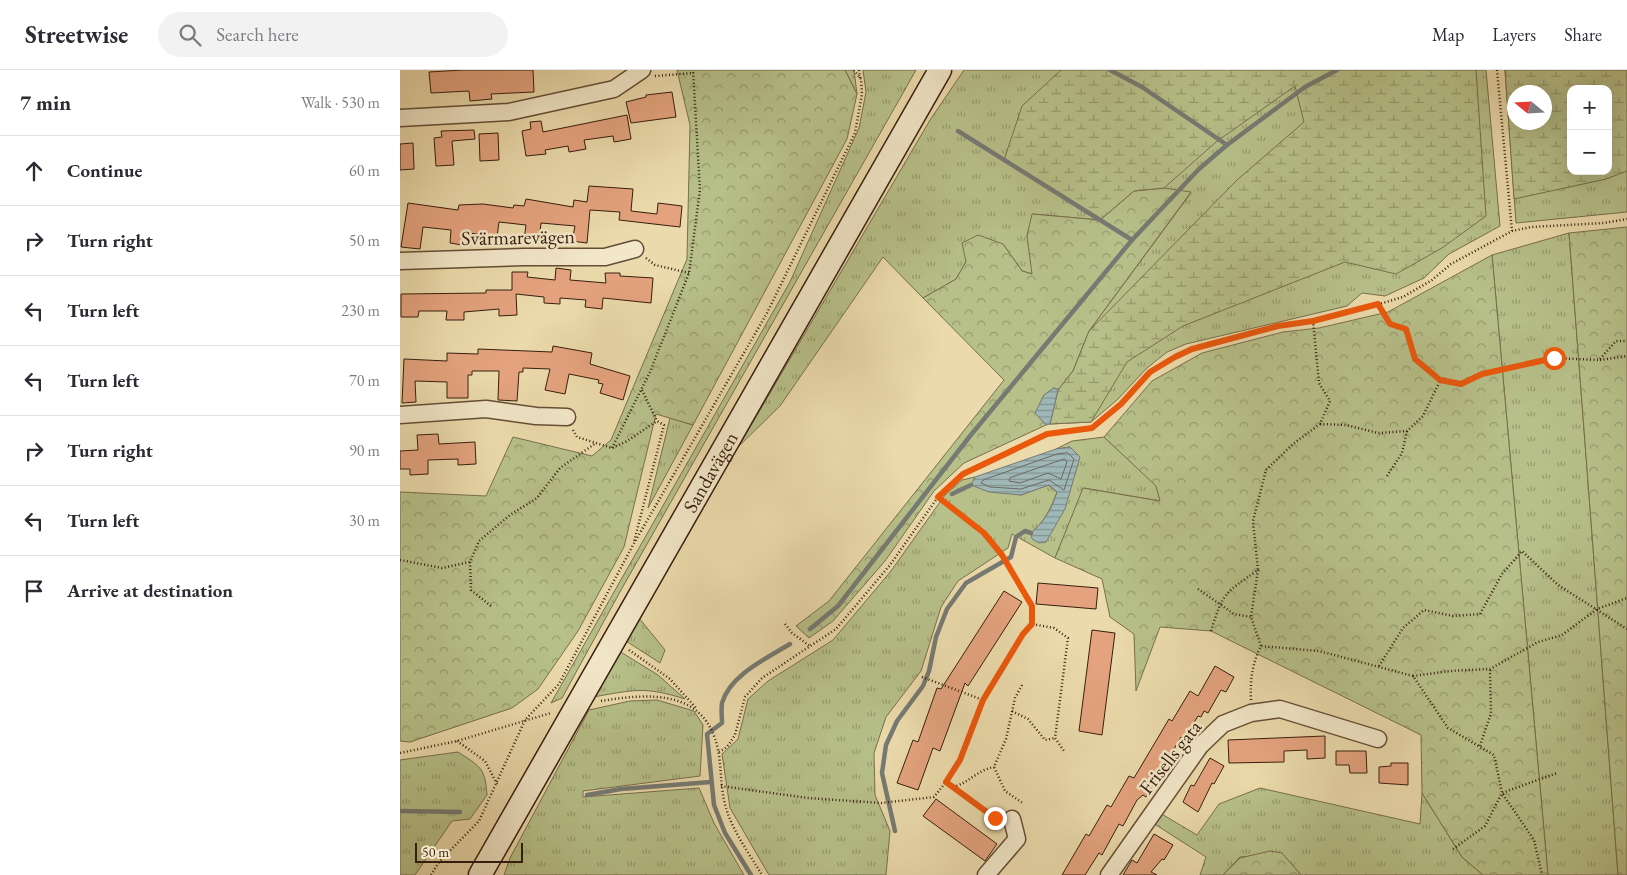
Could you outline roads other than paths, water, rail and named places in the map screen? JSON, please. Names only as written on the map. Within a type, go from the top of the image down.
[{"type":"street","points":[[400,118],[510,112],[614,89],[642,70]]},
{"type":"street","name":"Sandavägen","points":[[480,875],[940,70]]},
{"type":"street","name":"Svärmarevägen","points":[[400,261],[524,257],[605,258],[635,249]]},
{"type":"street","points":[[400,415],[486,409],[536,416],[567,417]]},
{"type":"street","name":"Frisells gata","points":[[1109,875],[1200,746],[1223,724],[1251,712],[1280,709],[1378,739]]},
{"type":"street","points":[[986,875],[1017,839],[1012,819]]},
{"type":"water","points":[[1054,388],[1058,390],[1050,424],[1046,425],[1035,413],[1044,395]]},
{"type":"water","points":[[1070,447],[1080,457],[1065,509],[1046,542],[1039,543],[1032,539],[1031,533],[1044,519],[1055,498],[1057,492],[1049,485],[1021,495],[989,492],[971,485],[975,477],[1056,449]]},
{"type":"waterway","points":[[1110,70],[1142,87],[1227,145]]},
{"type":"waterway","points":[[810,629],[838,606],[970,436],[1132,240],[1199,169],[1227,145],[1305,87],[1337,70]]},
{"type":"waterway","points":[[958,131],[1132,240]]},
{"type":"waterway","points":[[952,494],[971,485]]},
{"type":"waterway","points":[[895,831],[882,773],[886,745],[897,721],[923,686],[929,671],[936,637],[947,609],[966,583],[1011,557],[1016,537],[1025,531],[1031,533]]},
{"type":"waterway","points":[[751,875],[725,833],[714,805],[707,734],[722,723],[722,703],[726,693],[733,684],[750,668],[790,644]]},
{"type":"waterway","points":[[587,795],[621,789],[711,782]]},
{"type":"waterway","points":[[400,811],[460,812]]}]
